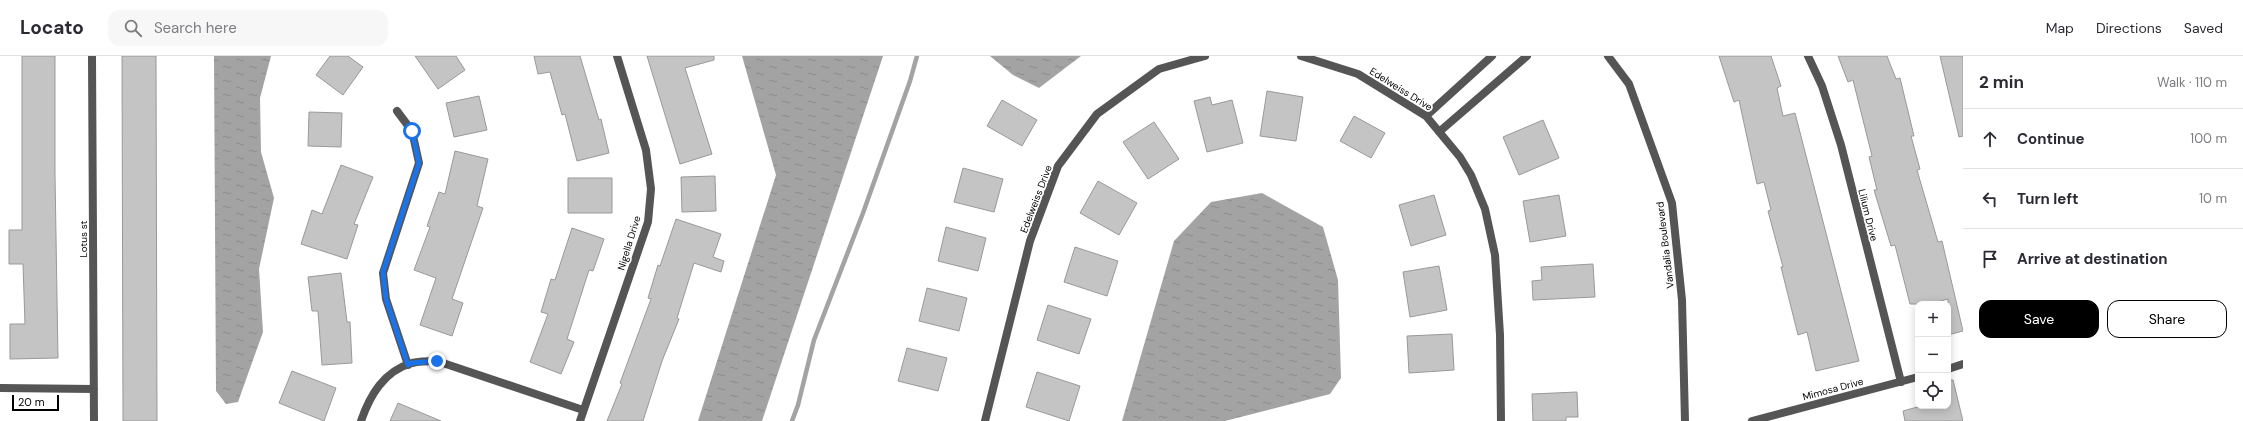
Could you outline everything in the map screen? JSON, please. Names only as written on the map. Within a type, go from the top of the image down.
[{"type":"street","name":"Lotus st","points":[[92,56],[94,421]]},
{"type":"street","name":"Nigella Drive","points":[[580,421],[648,222],[651,195],[646,150],[617,56]]},
{"type":"street","name":"Edelweiss Drive","points":[[985,421],[1030,241],[1058,166],[1098,114],[1159,70],[1205,56]]},
{"type":"street","name":"Edelweiss Drive","points":[[1301,56],[1358,74],[1426,116],[1460,157],[1472,175],[1485,209],[1496,255],[1500,335],[1501,421]]},
{"type":"street","points":[[1426,116],[1492,56]]},
{"type":"street","points":[[1439,132],[1527,56]]},
{"type":"street","name":"Vandalia Boulevard","points":[[1608,56],[1629,84],[1672,203],[1682,300],[1684,421]]},
{"type":"street","name":"Lilium Drive","points":[[1808,56],[1822,86],[1840,145],[1901,382]]},
{"type":"street","points":[[397,111],[412,131],[419,163],[383,272],[386,299],[408,365]]},
{"type":"street","points":[[361,421],[366,405],[385,377],[412,363],[437,361],[583,410]]},
{"type":"street","points":[[1951,368],[1963,364]]},
{"type":"street","name":"Mimosa Drive","points":[[1752,421],[1915,378]]},
{"type":"street","points":[[0,388],[94,389]]},
{"type":"water","points":[[214,56],[271,56],[260,98],[261,152],[274,198],[259,269],[263,332],[238,402],[226,404],[216,391]]},
{"type":"water","points":[[742,56],[883,56],[762,421],[698,421],[776,175]]},
{"type":"water","points":[[990,56],[1081,56],[1039,88],[1013,75]]},
{"type":"water","points":[[1262,193],[1323,227],[1338,280],[1341,378],[1330,394],[1225,421],[1122,421],[1174,241],[1211,202]]},
{"type":"building","points":[[22,56],[55,56],[58,358],[10,359],[10,324],[25,324],[23,264],[9,264],[9,230],[22,230]]},
{"type":"building","points":[[122,56],[156,56],[157,421],[123,421]]},
{"type":"building","points":[[330,56],[348,56],[363,67],[343,95],[316,75]]},
{"type":"building","points":[[415,56],[456,56],[465,70],[438,89]]},
{"type":"building","points":[[534,56],[580,56],[599,120],[601,119],[609,153],[577,161],[565,114],[562,115],[550,72],[538,74]]},
{"type":"building","points":[[647,56],[714,56],[714,60],[685,68],[712,154],[680,164]]},
{"type":"building","points":[[1719,56],[1771,56],[1781,86],[1777,88],[1783,116],[1795,113],[1859,361],[1816,371],[1807,332],[1798,335],[1781,267],[1783,267],[1768,211],[1771,210],[1764,182],[1757,184],[1739,100],[1734,102]]},
{"type":"building","points":[[1838,56],[1887,56],[1896,79],[1900,78],[1914,136],[1911,136],[1920,169],[1917,170],[1938,242],[1942,241],[1963,331],[1951,334],[1951,301],[1948,301],[1948,299],[1940,301],[1915,301],[1915,304],[1910,304],[1895,245],[1891,246],[1874,190],[1877,190],[1869,157],[1872,156],[1853,80],[1848,82]]},
{"type":"building","points":[[1940,56],[1963,56],[1963,136],[1959,137]]},
{"type":"building","points":[[1267,91],[1303,97],[1296,141],[1260,136]]},
{"type":"building","points":[[479,96],[487,130],[454,137],[446,103]]},
{"type":"building","points":[[1210,97],[1212,105],[1232,100],[1243,143],[1207,152],[1194,101]]},
{"type":"building","points":[[1002,100],[1037,120],[1022,146],[987,126]]},
{"type":"building","points":[[309,112],[342,113],[341,147],[308,146]]},
{"type":"building","points":[[1354,116],[1385,133],[1371,158],[1340,141]]},
{"type":"building","points":[[1543,120],[1559,158],[1519,175],[1503,137]]},
{"type":"building","points":[[1154,122],[1179,159],[1148,179],[1123,142]]},
{"type":"building","points":[[455,151],[488,159],[477,206],[483,208],[452,299],[463,303],[452,336],[420,325],[436,278],[414,270],[430,227],[427,226],[439,192],[445,194]]},
{"type":"building","points":[[341,165],[373,177],[354,224],[358,225],[347,259],[301,244],[312,210],[322,214]]},
{"type":"building","points":[[963,168],[1003,179],[994,212],[954,202]]},
{"type":"building","points":[[715,176],[716,211],[682,212],[681,177]]},
{"type":"building","points":[[568,178],[612,178],[612,213],[568,213]]},
{"type":"building","points":[[1098,181],[1137,203],[1119,235],[1080,213]]},
{"type":"building","points":[[1434,195],[1446,235],[1411,246],[1399,205]]},
{"type":"building","points":[[1559,195],[1566,236],[1530,242],[1523,201]]},
{"type":"building","points":[[676,219],[721,234],[713,257],[724,261],[721,272],[694,263],[677,318],[679,319],[662,361],[643,421],[607,421],[622,384],[620,383],[651,299],[648,298],[658,265],[660,266]]},
{"type":"building","points":[[946,227],[986,238],[978,271],[938,261]]},
{"type":"building","points":[[572,228],[604,239],[593,271],[589,270],[567,339],[574,342],[561,374],[530,362],[548,314],[541,312],[551,279],[555,280]]},
{"type":"building","points":[[1075,247],[1118,261],[1107,296],[1064,282]]},
{"type":"building","points":[[1593,264],[1595,297],[1533,300],[1532,281],[1542,280],[1541,267]]},
{"type":"building","points":[[1439,266],[1447,310],[1410,317],[1403,272]]},
{"type":"building","points":[[341,273],[347,322],[350,322],[352,363],[322,365],[318,311],[312,311],[308,277]]},
{"type":"building","points":[[927,288],[967,298],[959,331],[919,321]]},
{"type":"building","points":[[1048,305],[1091,319],[1079,354],[1037,340]]},
{"type":"building","points":[[1452,334],[1454,370],[1409,373],[1407,336]]},
{"type":"building","points":[[907,348],[947,358],[938,391],[898,381]]},
{"type":"building","points":[[292,371],[336,388],[324,421],[279,403]]},
{"type":"building","points":[[1037,372],[1080,386],[1069,421],[1026,407]]},
{"type":"building","points":[[1951,380],[1953,380],[1963,421],[1905,421],[1903,411],[1915,408],[1915,409],[1951,409]]},
{"type":"building","points":[[1577,392],[1578,417],[1566,417],[1566,421],[1533,421],[1532,394]]},
{"type":"building","points":[[398,403],[441,421],[390,421]]},
{"type":"waterway","points":[[792,421],[798,405],[814,340],[863,213],[910,81],[917,56]]},
{"type":"route","points":[[412,131],[419,163],[383,272],[386,299],[408,365],[412,363],[437,361]]}]
